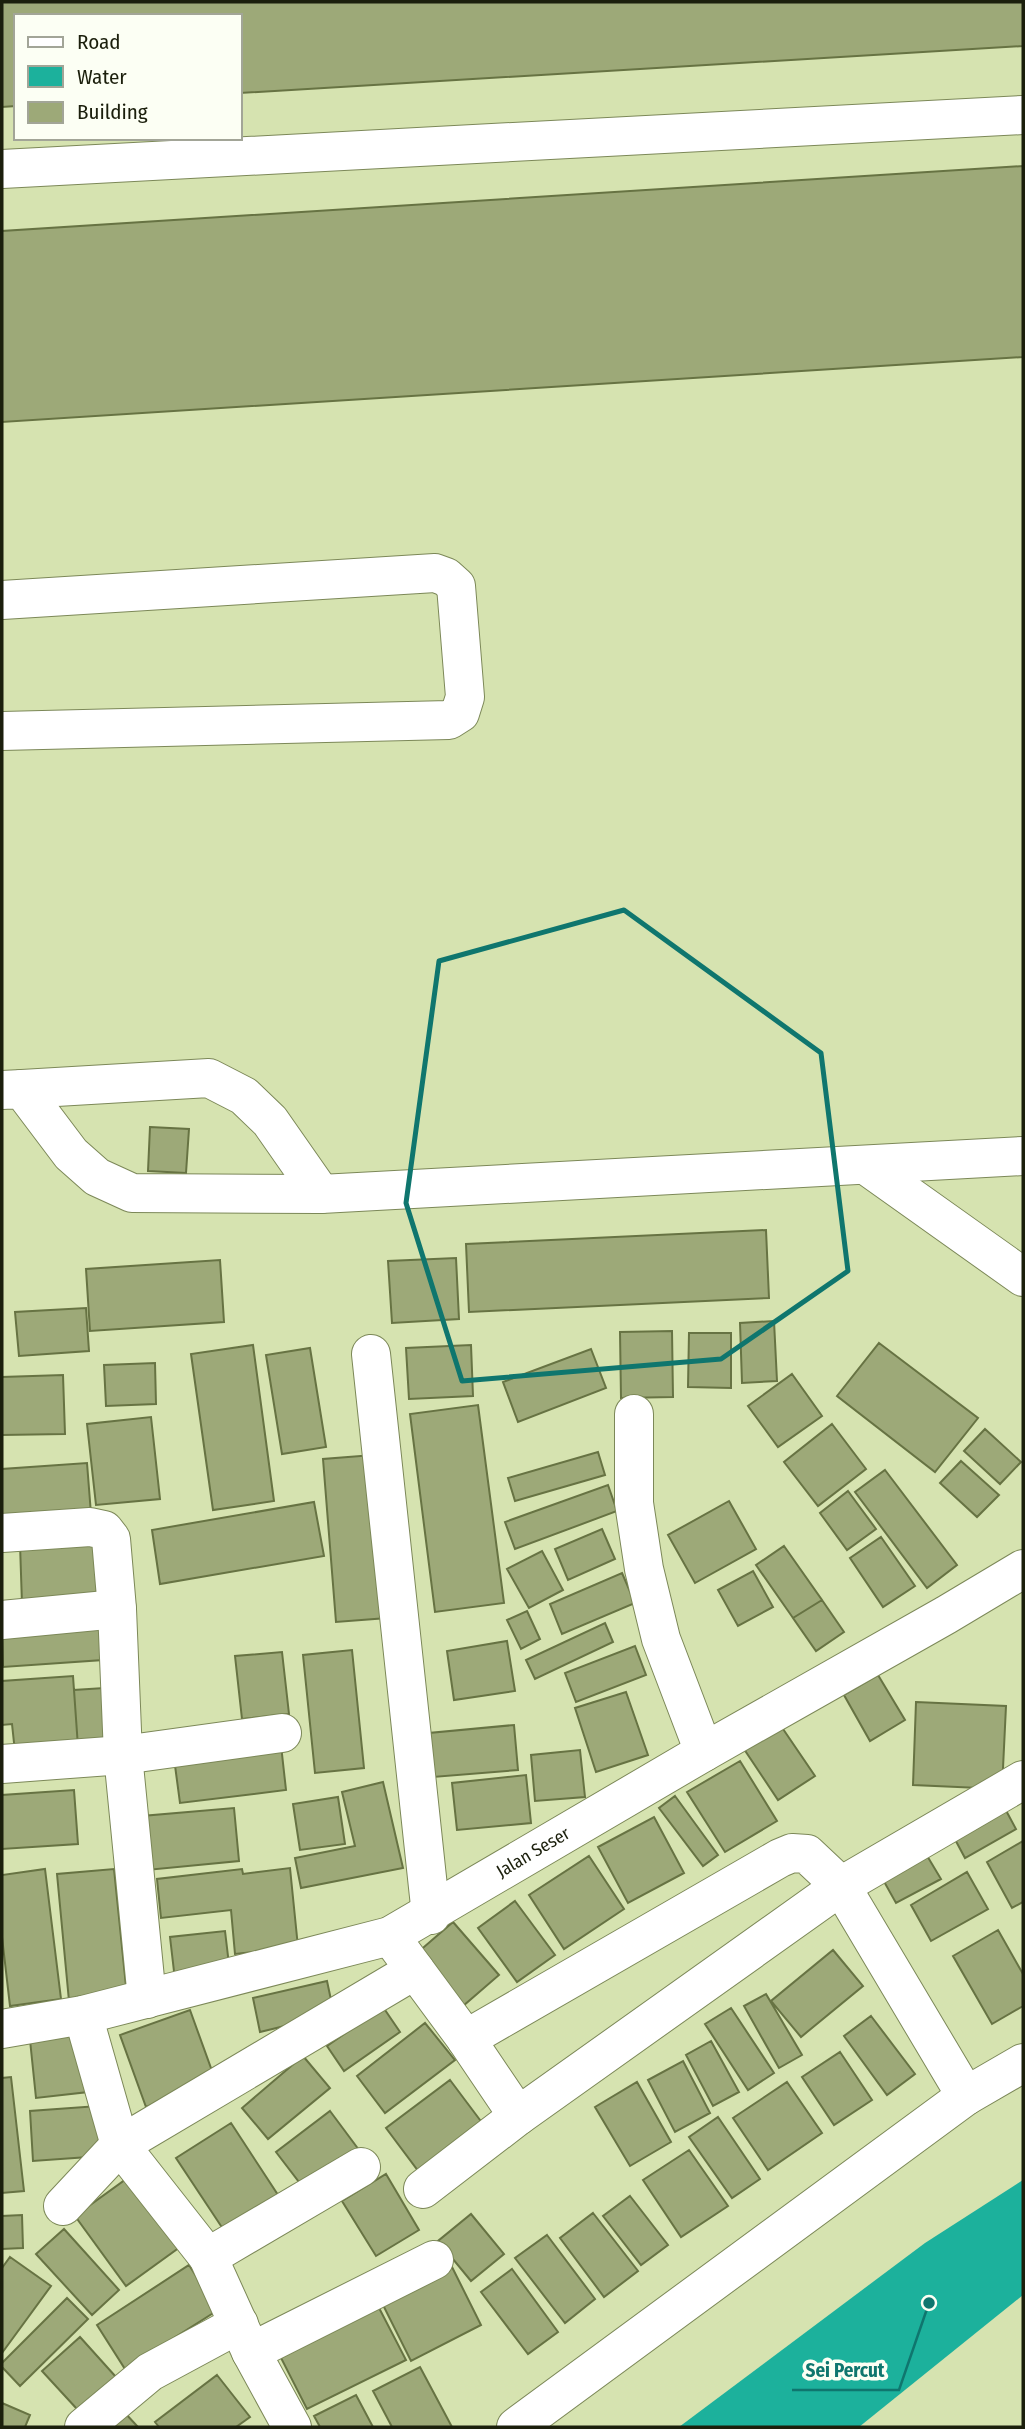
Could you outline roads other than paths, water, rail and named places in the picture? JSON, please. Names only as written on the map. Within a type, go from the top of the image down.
[{"type":"street","points":[[2,169],[1023,115]]},
{"type":"street","points":[[2,600],[435,573],[446,577],[456,586],[465,697],[460,713],[449,720],[2,731]]},
{"type":"street","points":[[12,1090],[209,1078],[244,1096],[270,1121],[321,1195]]},
{"type":"street","points":[[12,1090],[71,1154],[97,1177],[132,1193],[321,1195],[1023,1156]]},
{"type":"street","points":[[867,1166],[1023,1277]]},
{"type":"street","points":[[371,1354],[431,1914]]},
{"type":"street","points":[[634,1414],[634,1503],[644,1569],[662,1639],[704,1752]]},
{"type":"street","points":[[2,1532],[90,1527],[104,1530],[111,1539],[117,1609],[122,1755],[147,1999]]},
{"type":"street","name":"Jalan Seser","points":[[2,2029],[83,2015],[390,1937],[704,1752],[946,1615],[1018,1579]]},
{"type":"street","points":[[2,1620],[117,1609]]},
{"type":"street","points":[[2,1764],[122,1755],[282,1733]]},
{"type":"street","points":[[423,2189],[518,2116],[841,1886],[1023,1780]]},
{"type":"street","points":[[466,2039],[792,1853],[807,1854],[841,1886],[966,2096]]},
{"type":"street","points":[[390,1937],[466,2039],[518,2116]]},
{"type":"street","points":[[63,2206],[120,2146],[415,1970]]},
{"type":"street","points":[[83,2015],[120,2146],[208,2257],[245,2338],[292,2427]]},
{"type":"street","points":[[516,2427],[966,2096],[1023,2063]]},
{"type":"street","points":[[208,2257],[360,2167]]},
{"type":"street","points":[[84,2427],[150,2372],[245,2338],[434,2260]]},
{"type":"water","points":[[1023,2180],[1023,2295],[859,2427],[679,2427],[925,2243]]},
{"type":"place","name":"Sei Percut","points":[[929,2303]]}]
